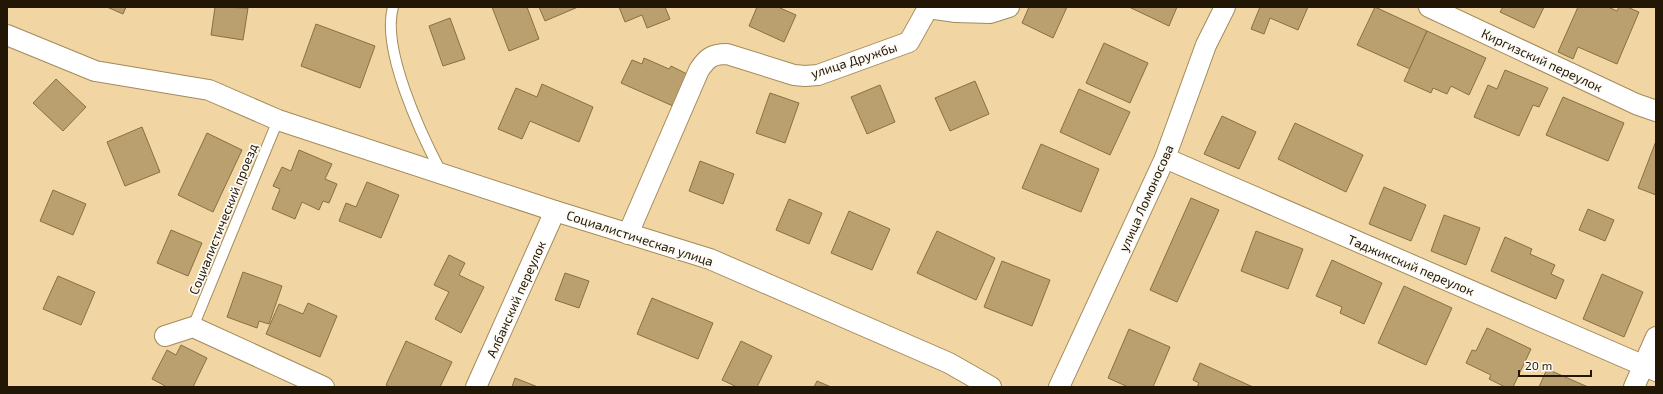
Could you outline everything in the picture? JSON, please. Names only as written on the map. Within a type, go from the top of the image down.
[{"type":"street","name":"улица Дружбы","points":[[628,234],[699,70],[705,61],[716,54],[726,54],[794,75],[818,75],[909,42],[928,8],[956,12],[990,13],[1009,7]]},
{"type":"street","name":"улица Ломоносова","points":[[1059,387],[1165,158],[1206,45],[1225,7]]},
{"type":"street","name":"Киргизский переулок","points":[[1429,7],[1636,104],[1656,111]]},
{"type":"street","name":"Социалистическая улица","points":[[7,35],[94,71],[209,90],[278,120],[555,211],[710,259],[949,363],[991,387]]},
{"type":"street","name":"Таджикский переулок","points":[[1165,158],[1650,368]]},
{"type":"street","name":"Албанский переулок","points":[[476,387],[555,211]]},
{"type":"street","points":[[165,336],[193,327],[324,387]]},
{"type":"street","points":[[1634,387],[1650,368],[1656,337]]},
{"type":"lane","points":[[393,7],[390,24],[392,46],[405,89],[423,137],[442,174]]},
{"type":"lane","name":"Социалистический проезд","points":[[193,327],[278,120]]},
{"type":"building","points":[[107,7],[126,7],[123,14]]},
{"type":"building","points":[[215,7],[248,8],[243,40],[211,35]]},
{"type":"building","points":[[492,7],[527,7],[539,39],[509,51]]},
{"type":"building","points":[[539,7],[578,7],[545,21]]},
{"type":"building","points":[[619,7],[665,7],[670,19],[647,28],[642,15],[625,22]]},
{"type":"building","points":[[757,7],[778,7],[796,15],[784,42],[749,26]]},
{"type":"building","points":[[1029,7],[1067,7],[1053,38],[1022,23]]},
{"type":"building","points":[[1129,7],[1177,7],[1169,26]]},
{"type":"building","points":[[1260,7],[1308,7],[1298,30],[1270,18],[1264,34],[1251,29]]},
{"type":"building","points":[[1375,7],[1427,31],[1410,69],[1357,45]]},
{"type":"building","points":[[1503,7],[1544,7],[1534,28],[1500,12]]},
{"type":"building","points":[[1578,7],[1608,7],[1617,11],[1619,7],[1627,7],[1639,12],[1617,64],[1578,47],[1573,59],[1558,52]]},
{"type":"building","points":[[450,18],[465,59],[443,66],[429,26]]},
{"type":"building","points":[[316,24],[375,46],[360,88],[301,66]]},
{"type":"building","points":[[1427,31],[1486,58],[1469,95],[1451,86],[1447,94],[1433,88],[1431,93],[1404,81]]},
{"type":"building","points":[[1104,43],[1148,63],[1130,103],[1086,83]]},
{"type":"building","points":[[644,58],[669,69],[671,66],[687,74],[673,106],[621,83],[632,60],[642,64]]},
{"type":"building","points":[[1505,70],[1548,88],[1539,107],[1533,105],[1519,136],[1474,117],[1488,85],[1497,89]]},
{"type":"building","points":[[56,79],[86,107],[63,131],[33,103]]},
{"type":"building","points":[[975,81],[989,114],[950,131],[935,98]]},
{"type":"building","points":[[542,84],[593,107],[579,142],[530,121],[522,139],[498,129],[516,88],[537,97]]},
{"type":"building","points":[[880,85],[895,122],[867,134],[851,97]]},
{"type":"building","points":[[1079,89],[1130,112],[1110,155],[1060,132]]},
{"type":"building","points":[[770,93],[799,103],[785,143],[756,133]]},
{"type":"building","points":[[1563,97],[1624,123],[1608,161],[1546,135]]},
{"type":"building","points":[[1222,116],[1256,132],[1239,169],[1204,154]]},
{"type":"building","points":[[1295,123],[1363,155],[1346,192],[1278,159]]},
{"type":"building","points":[[142,127],[160,172],[125,186],[107,142]]},
{"type":"building","points":[[207,133],[242,150],[213,212],[178,195]]},
{"type":"building","points":[[1656,141],[1656,195],[1638,188]]},
{"type":"building","points":[[1041,144],[1099,169],[1081,212],[1022,188]]},
{"type":"building","points":[[299,150],[332,164],[325,179],[337,184],[329,203],[323,201],[319,210],[302,202],[295,219],[272,209],[280,189],[273,186],[282,167],[291,171]]},
{"type":"building","points":[[700,161],[734,174],[723,204],[689,191]]},
{"type":"building","points":[[367,182],[399,195],[381,238],[339,221],[346,203],[356,207]]},
{"type":"building","points":[[1384,187],[1426,205],[1411,241],[1369,224]]},
{"type":"building","points":[[53,190],[86,204],[73,235],[40,221]]},
{"type":"building","points":[[1191,198],[1219,210],[1177,302],[1150,290]]},
{"type":"building","points":[[789,199],[822,213],[809,244],[776,230]]},
{"type":"building","points":[[1588,209],[1614,220],[1605,241],[1579,230]]},
{"type":"building","points":[[849,211],[890,229],[872,270],[831,253]]},
{"type":"building","points":[[1444,215],[1480,228],[1466,265],[1431,251]]},
{"type":"building","points":[[171,230],[202,243],[188,276],[157,263]]},
{"type":"building","points":[[937,231],[995,258],[976,300],[917,273]]},
{"type":"building","points":[[1256,231],[1303,249],[1288,289],[1241,271]]},
{"type":"building","points":[[1505,237],[1532,249],[1530,254],[1555,265],[1551,274],[1564,280],[1556,299],[1491,271]]},
{"type":"building","points":[[449,255],[465,263],[459,275],[484,287],[461,333],[435,319],[449,292],[434,285]]},
{"type":"building","points":[[1332,260],[1382,283],[1364,324],[1340,313],[1342,307],[1316,296]]},
{"type":"building","points":[[1002,261],[1050,280],[1032,326],[984,307]]},
{"type":"building","points":[[243,272],[282,286],[269,324],[259,321],[257,328],[227,317]]},
{"type":"building","points":[[565,273],[589,281],[579,308],[555,300]]},
{"type":"building","points":[[1602,274],[1643,292],[1624,337],[1583,319]]},
{"type":"building","points":[[58,276],[95,292],[81,325],[43,309]]},
{"type":"building","points":[[1404,286],[1452,308],[1426,365],[1378,343]]},
{"type":"building","points":[[652,298],[713,323],[698,359],[637,334]]},
{"type":"building","points":[[308,303],[337,316],[320,357],[266,334],[279,304],[303,314]]},
{"type":"building","points":[[1487,328],[1531,349],[1513,387],[1505,387],[1489,379],[1491,375],[1466,363],[1472,350],[1476,351]]},
{"type":"building","points":[[1129,329],[1170,347],[1153,387],[1128,387],[1108,378]]},
{"type":"building","points":[[406,341],[452,362],[440,387],[390,387],[386,385]]},
{"type":"building","points":[[741,341],[772,356],[757,387],[737,387],[722,380]]},
{"type":"building","points":[[181,345],[207,358],[193,387],[167,387],[152,379],[167,350],[176,355]]},
{"type":"building","points":[[1200,363],[1253,387],[1197,387],[1199,383],[1193,380]]},
{"type":"building","points":[[1547,369],[1588,387],[1539,387]]},
{"type":"building","points":[[515,378],[538,387],[512,387]]},
{"type":"building","points":[[817,381],[831,387],[814,387]]}]
